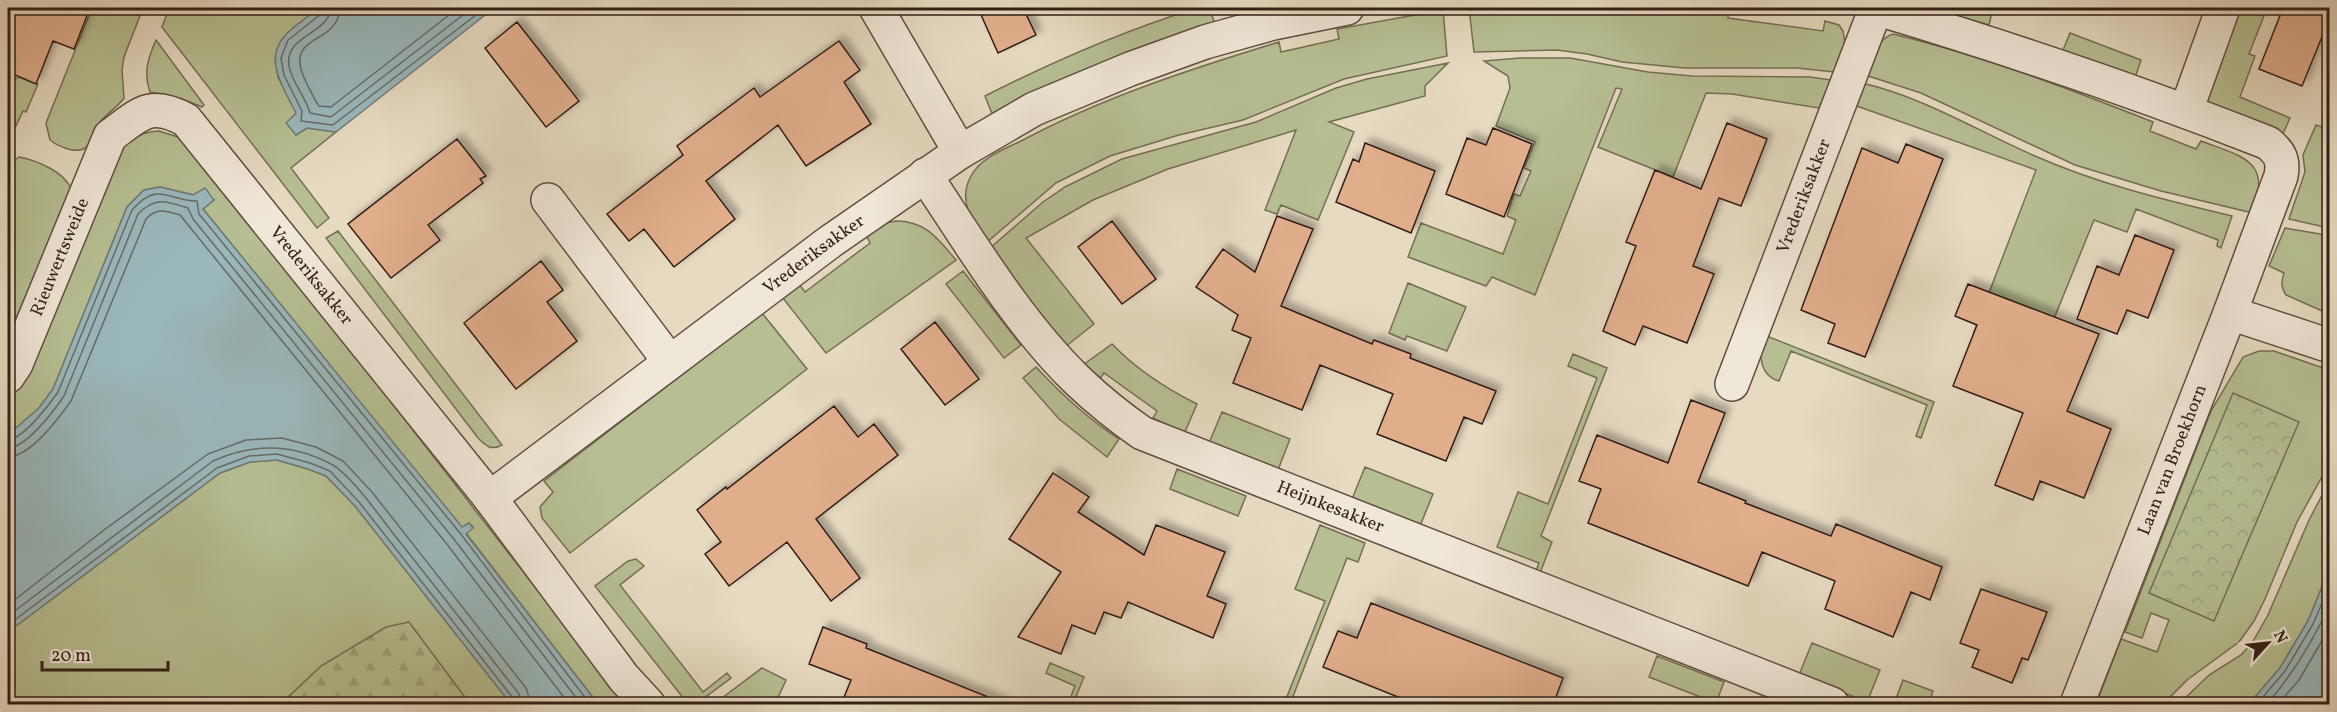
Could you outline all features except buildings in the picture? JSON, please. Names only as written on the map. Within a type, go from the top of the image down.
[{"type":"street","points":[[876,8],[960,152]]},
{"type":"street","name":"Vrederiksakker","points":[[490,498],[822,247],[960,152],[1034,109],[1130,69],[1234,20],[1347,8]]},
{"type":"street","name":"Vrederiksakker","points":[[1732,384],[1875,8],[2033,56],[2268,143],[2281,156],[2283,165],[2281,176],[2230,313]]},
{"type":"street","points":[[2186,111],[2223,8]]},
{"type":"street","name":"Vrederiksakker","points":[[110,136],[138,115],[152,110],[170,111],[186,120],[490,498],[624,678],[648,705]]},
{"type":"street","name":"Rieuwertsweide","points":[[8,376],[16,364],[110,136]]},
{"type":"street","name":"Heijnkesakker","points":[[925,176],[989,272],[1052,353],[1077,381],[1142,433],[1832,705]]},
{"type":"street","points":[[548,200],[670,362]]},
{"type":"street","points":[[2230,313],[2330,346]]},
{"type":"street","name":"Laan van Broekhorn","points":[[2077,705],[2230,313]]},
{"type":"green space","points":[[92,8],[143,8],[124,57],[122,70],[124,98],[100,122],[85,148],[70,150],[50,140],[46,123]]},
{"type":"green space","points":[[169,8],[320,8],[275,58],[278,77],[297,113],[296,135],[307,128],[336,132],[291,168],[329,218],[317,228],[162,27]]},
{"type":"green space","points":[[1197,8],[1210,8],[1215,25],[993,116],[985,96],[1089,48]]},
{"type":"green space","points":[[1469,8],[1729,8],[1728,18],[1823,31],[1825,21],[1839,25],[1843,31],[1845,44],[1834,72],[1797,68],[1685,68],[1622,62],[1557,50],[1474,52]]},
{"type":"green space","points":[[1929,8],[1993,8],[1989,25]]},
{"type":"green space","points":[[2239,8],[2267,8],[2249,54],[2255,56],[2240,97],[2290,118],[2282,136],[2203,100]]},
{"type":"green space","points":[[1443,10],[1447,56],[1344,79],[1243,120],[1179,135],[1110,156],[1056,183],[986,243],[968,211],[967,185],[975,169],[1001,150],[1085,110],[1181,74],[1279,42],[1281,52],[1339,39],[1337,29]]},
{"type":"green space","points":[[2070,33],[2141,60],[2135,78],[2063,50]]},
{"type":"green space","points":[[1893,34],[2024,73],[2089,97],[2153,122],[2150,131],[2196,149],[2201,141],[2241,157],[2256,171],[2259,182],[2253,213],[2161,191],[2075,165],[1921,93],[1865,75],[1878,45]]},
{"type":"green space","points":[[156,40],[204,105],[202,107],[180,98],[150,92],[147,66]]},
{"type":"green space","points":[[1570,58],[1648,72],[1692,76],[1810,77],[1831,80],[1819,108],[1732,94],[1706,93],[1673,177],[1598,147],[1622,89],[1616,88],[1535,295],[1492,277],[1486,286],[1408,257],[1421,223],[1503,254],[1516,220],[1507,216],[1514,194],[1520,196],[1531,171],[1524,168],[1535,142],[1496,126],[1510,88],[1508,76],[1484,61]]},
{"type":"green space","points":[[1448,63],[1425,86],[1425,96],[1329,122],[1354,132],[1318,220],[1281,205],[1277,214],[1265,210],[1296,130],[1168,169],[1093,200],[1026,238],[1094,324],[1065,347],[990,248],[1043,202],[1065,187],[1122,159],[1256,122],[1336,88],[1367,79]]},
{"type":"green space","points":[[8,77],[14,80],[19,77],[38,84],[26,112],[23,111],[15,128],[8,132]]},
{"type":"green space","points":[[1862,83],[1929,106],[2035,156],[2083,175],[2232,216],[2221,248],[2217,246],[2218,240],[2136,209],[2127,232],[2094,220],[2049,331],[1974,332],[2036,170],[1854,105]]},
{"type":"green space","points":[[2316,125],[2329,129],[2329,228],[2289,219],[2305,172],[2303,155]]},
{"type":"green space","points":[[159,131],[181,138],[198,154],[626,704],[598,704],[466,533],[473,527],[469,523],[462,528],[203,209],[214,200],[160,187],[144,190],[127,207],[53,389],[39,408],[8,435],[8,395],[20,380],[113,158],[138,136]]},
{"type":"green space","points":[[19,157],[56,172],[63,177],[71,189],[8,347],[8,165]]},
{"type":"green space","points":[[896,221],[916,224],[923,228],[937,238],[956,260],[826,353],[782,297],[799,284],[805,292],[870,243],[865,233],[881,224]]},
{"type":"green space","points":[[2285,228],[2320,234],[2329,238],[2329,314],[2286,295],[2282,284],[2284,273],[2269,266]]},
{"type":"green space","points":[[338,231],[502,445],[495,448],[489,447],[478,438],[326,238]]},
{"type":"green space","points":[[963,271],[1021,345],[1004,358],[946,284]]},
{"type":"green space","points":[[1408,283],[1466,307],[1447,351],[1407,336],[1405,340],[1389,333]]},
{"type":"green space","points":[[762,313],[807,369],[570,553],[542,518],[540,507],[553,492],[544,481]]},
{"type":"green space","points":[[1764,335],[1934,402],[1921,438],[1916,436],[1927,405],[1791,351],[1779,381],[1772,378],[1767,374],[1762,362],[1761,349]]},
{"type":"green space","points":[[1112,344],[1152,378],[1197,404],[1184,434],[1153,418],[1157,411],[1104,373],[1099,380],[1083,365]]},
{"type":"green space","points":[[2259,351],[2274,351],[2329,370],[2329,464],[2297,522],[2254,621],[2239,642],[2187,680],[2163,704],[2096,704],[2121,639],[2157,652],[2169,620],[2151,613],[2142,638],[2125,632],[2211,411],[2243,357]]},
{"type":"green space","points":[[1573,354],[1607,368],[1541,536],[1552,542],[1540,573],[1536,571],[1539,563],[1497,547],[1518,492],[1548,504],[1597,378],[1568,366]]},
{"type":"green space","points":[[1036,367],[1075,406],[1119,439],[1107,457],[1059,419],[1023,378]]},
{"type":"green space","points":[[2233,393],[2299,422],[2214,621],[2149,593]]},
{"type":"green space","points":[[1222,412],[1290,439],[1278,470],[1209,443]]},
{"type":"green space","points":[[277,460],[326,476],[355,506],[511,704],[470,704],[408,622],[322,666],[281,704],[8,704],[8,632],[220,473],[250,462]]},
{"type":"green space","points":[[1365,467],[1433,494],[1420,526],[1352,499]]},
{"type":"green space","points":[[1177,469],[1246,496],[1238,516],[1170,489]]},
{"type":"green space","points":[[2329,482],[2329,570],[2308,621],[2280,668],[2249,704],[2179,704],[2209,675],[2241,655],[2252,643],[2268,615],[2309,520]]},
{"type":"green space","points":[[1320,525],[1365,543],[1358,562],[1347,558],[1290,704],[1284,704],[1325,601],[1295,589]]},
{"type":"green space","points":[[636,559],[644,566],[620,585],[703,692],[727,673],[731,678],[696,704],[688,704],[595,586],[628,561]]},
{"type":"green space","points":[[409,622],[470,704],[281,704],[321,666],[386,627]]},
{"type":"green space","points":[[1812,643],[1880,670],[1867,702],[1799,675]]},
{"type":"green space","points":[[1657,656],[1724,682],[1716,703],[1649,677]]},
{"type":"green space","points":[[1050,663],[1084,677],[1073,704],[1068,704],[1075,686],[1046,673]]},
{"type":"green space","points":[[762,668],[786,680],[775,704],[714,704]]},
{"type":"green space","points":[[1903,680],[1933,691],[1929,704],[1894,704]]},
{"type":"water","points":[[320,8],[494,8],[336,132],[307,128],[296,135],[286,123],[296,113],[278,76],[275,56],[283,38]]},
{"type":"water","points":[[160,187],[193,195],[205,188],[214,200],[203,209],[462,527],[469,523],[473,528],[466,534],[598,704],[511,704],[355,506],[326,476],[277,460],[250,462],[220,473],[8,632],[8,435],[39,408],[53,389],[127,207],[144,190]]},
{"type":"water","points":[[2329,570],[2329,704],[2249,704],[2280,668],[2308,621]]}]
